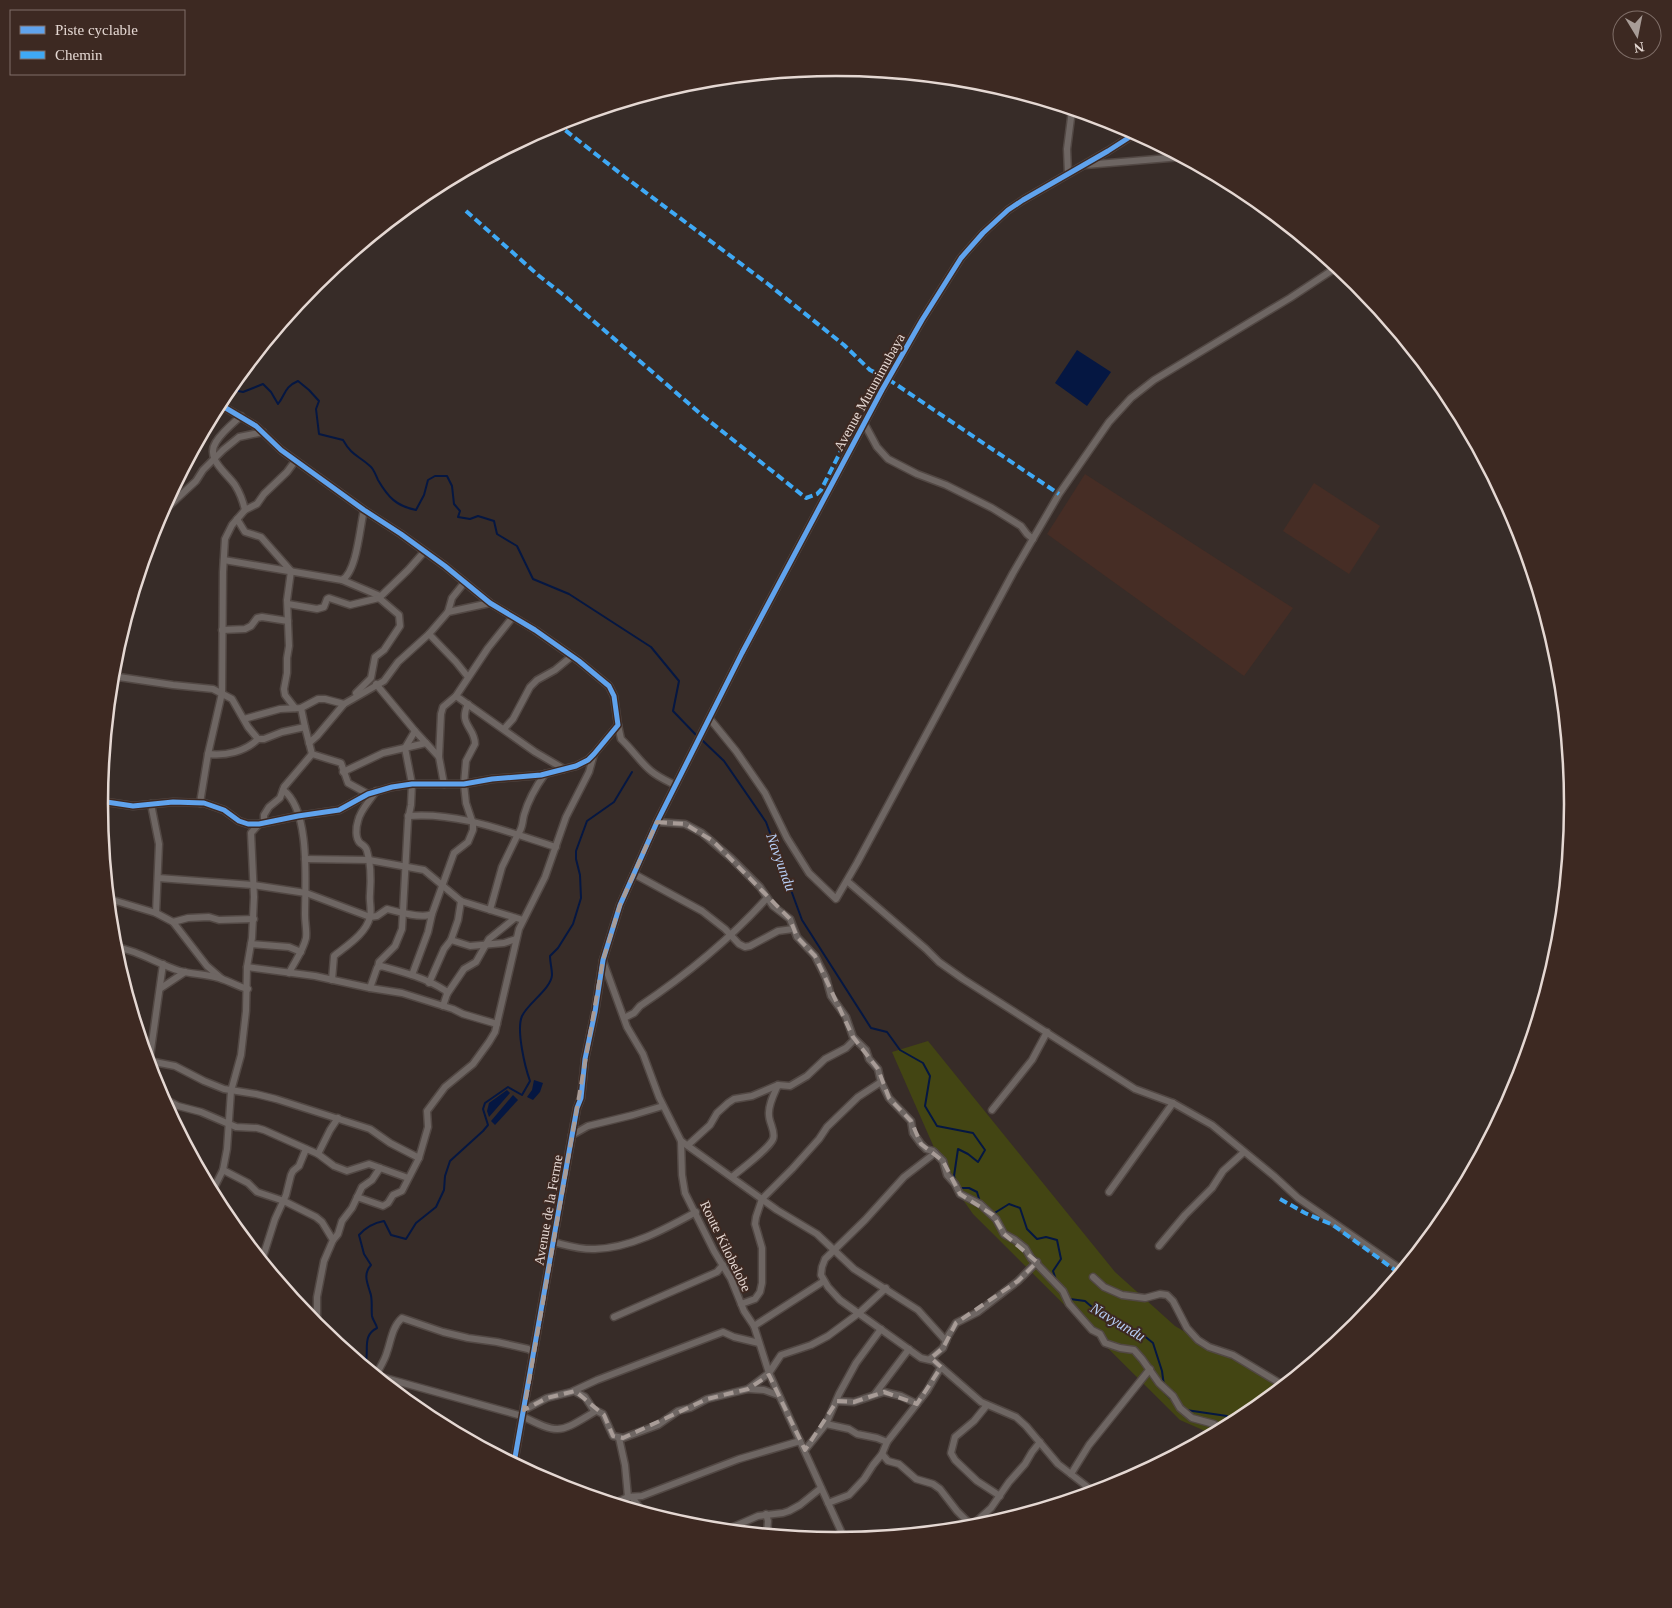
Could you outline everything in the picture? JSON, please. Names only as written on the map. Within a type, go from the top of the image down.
[{"type":"street","points":[[1068,173],[1067,149],[1071,115]]},
{"type":"street","name":"Avenue Mutunimubaya","points":[[657,822],[746,645],[864,423],[908,343],[961,258],[983,233],[1008,210],[1128,138]]},
{"type":"street","points":[[1083,165],[1171,158]]},
{"type":"street","points":[[710,719],[736,751],[765,793],[787,838],[809,873],[836,899],[1013,573],[1059,494],[1103,429],[1131,398],[1154,380],[1290,298],[1331,271]]},
{"type":"street","points":[[226,408],[263,432],[277,446],[364,510],[395,530],[490,603],[512,618],[535,630],[572,656],[609,686],[614,696],[621,739],[650,770],[675,785]]},
{"type":"street","points":[[240,416],[217,440],[214,446],[216,464],[233,482],[245,510]]},
{"type":"street","points":[[864,423],[877,447],[888,459],[916,474],[946,485],[992,508],[1021,526],[1034,539]]},
{"type":"street","points":[[175,500],[196,481],[202,470],[239,437],[263,432]]},
{"type":"street","points":[[200,803],[208,754],[222,693],[224,560],[228,530],[245,510],[257,504],[264,494],[288,472],[296,460]]},
{"type":"street","points":[[342,580],[349,574],[355,556],[364,510]]},
{"type":"street","points":[[237,520],[245,532],[261,537],[291,571],[288,604],[288,673],[284,688],[285,695],[298,708],[312,754]]},
{"type":"street","points":[[288,604],[317,608],[324,607],[329,598],[350,605],[380,597],[424,552]]},
{"type":"street","points":[[224,560],[342,580],[380,597],[399,615],[400,626],[384,650],[375,657],[371,678],[344,704],[309,743]]},
{"type":"street","points":[[352,698],[378,686],[391,674],[403,657],[429,634],[448,612],[452,598],[464,583]]},
{"type":"street","points":[[448,612],[490,603]]},
{"type":"street","points":[[222,630],[245,629],[262,617],[288,621]]},
{"type":"street","points":[[444,784],[439,757],[443,707],[456,696],[512,618]]},
{"type":"street","points":[[429,634],[468,677]]},
{"type":"street","points":[[504,729],[513,720],[530,686],[562,665],[572,656]]},
{"type":"street","points":[[119,677],[213,689],[222,693],[232,699],[248,728],[258,739]]},
{"type":"street","points":[[371,678],[439,757]]},
{"type":"street","points":[[456,696],[535,752],[564,769]]},
{"type":"street","points":[[244,719],[280,709],[298,708],[318,699],[326,699],[344,704]]},
{"type":"street","points":[[412,975],[454,853],[468,842],[473,830],[472,820],[466,803],[464,784],[466,761],[475,744],[475,740],[466,724],[464,713],[468,704]]},
{"type":"street","points":[[108,802],[133,806],[173,802],[200,803],[224,810],[239,821],[248,824],[272,822],[338,810],[376,791],[412,784],[464,784],[492,779],[545,774],[576,766],[588,760],[606,742],[618,725]]},
{"type":"street","points":[[208,754],[233,753],[258,739],[305,727]]},
{"type":"street","points":[[370,988],[379,962],[394,946],[402,929],[408,816],[412,798],[412,784],[405,748],[415,731]]},
{"type":"street","points":[[606,742],[621,739]]},
{"type":"street","points":[[343,772],[383,753],[426,743]]},
{"type":"street","points":[[312,754],[340,763],[348,783],[368,794]]},
{"type":"street","points":[[214,1182],[223,1170],[228,1149],[231,1091],[241,1055],[248,989],[247,968],[254,919],[251,833],[261,823],[269,807],[280,798],[283,790],[312,754]]},
{"type":"street","points":[[358,1197],[382,1206],[402,1191],[419,1158],[428,1127],[427,1111],[445,1088],[472,1064],[489,1042],[497,1024],[516,940],[523,920],[545,877],[566,817],[589,772],[594,754]]},
{"type":"street","points":[[490,910],[502,866],[518,834],[522,830],[524,814],[538,783],[545,774]]},
{"type":"street","points":[[283,790],[291,798],[298,816],[306,859],[306,936],[301,952],[289,973]]},
{"type":"street","points":[[332,980],[334,956],[355,940],[370,917],[369,860],[367,849],[357,838],[357,822],[360,814],[376,791]]},
{"type":"street","points":[[151,804],[159,844],[156,913]]},
{"type":"street","points":[[408,816],[472,820],[556,847]]},
{"type":"street","points":[[239,821],[251,840]]},
{"type":"street","points":[[657,822],[685,824],[702,833],[760,887],[773,906],[790,919],[793,929],[802,944],[815,956],[826,978],[831,996],[846,1017],[854,1040],[866,1050],[869,1059],[878,1069],[881,1082],[892,1103],[910,1122],[913,1133],[921,1144],[943,1161],[947,1175],[955,1184],[960,1194],[980,1204],[993,1216],[1004,1234],[1015,1240],[1037,1262],[1063,1291],[1069,1304],[1092,1330],[1100,1334],[1104,1342],[1120,1348],[1134,1350],[1159,1383],[1173,1396],[1180,1408],[1192,1418],[1215,1425]]},
{"type":"street","name":"Avenue de la Ferme","points":[[515,1457],[532,1349],[572,1135],[581,1098],[585,1059],[603,960],[620,905],[657,822]]},
{"type":"street","points":[[306,859],[369,860],[424,870],[461,901],[523,920]]},
{"type":"street","points":[[634,874],[702,911],[716,921],[739,944],[745,947],[778,931],[793,929]]},
{"type":"street","points":[[158,878],[253,885],[306,893],[370,917],[378,916],[387,909],[428,916],[432,914]]},
{"type":"street","points":[[848,880],[939,962],[1135,1089],[1173,1103],[1212,1125],[1298,1198],[1397,1267]]},
{"type":"street","points":[[624,1018],[634,1013],[640,1006],[691,969],[731,935],[767,898]]},
{"type":"street","points":[[114,901],[156,913],[173,922],[208,966],[222,979]]},
{"type":"street","points":[[429,983],[444,949],[451,940],[458,920],[461,901]]},
{"type":"street","points":[[173,922],[188,918],[210,917],[219,920],[254,919]]},
{"type":"street","points":[[443,1006],[447,994],[464,970],[476,962],[486,943],[494,934],[515,918]]},
{"type":"street","points":[[451,940],[470,946],[480,946],[486,943],[504,943],[516,940]]},
{"type":"street","points":[[251,944],[289,947],[301,952]]},
{"type":"street","points":[[123,950],[142,954],[185,972],[222,979],[248,989]]},
{"type":"street","name":"Route Kilobelobe","points":[[603,960],[627,1026],[643,1054],[652,1082],[681,1141],[685,1193],[754,1326],[769,1373],[840,1532]]},
{"type":"street","points":[[151,1048],[163,964]]},
{"type":"street","points":[[378,967],[412,975],[446,991],[447,994]]},
{"type":"street","points":[[247,968],[289,973],[402,993],[497,1024]]},
{"type":"street","points":[[161,988],[185,972]]},
{"type":"street","points":[[992,1110],[1032,1060],[1047,1032]]},
{"type":"street","points":[[688,1145],[710,1125],[717,1113],[734,1099],[752,1096],[778,1085],[790,1086],[799,1081],[825,1059],[846,1048],[854,1040]]},
{"type":"street","points":[[157,1064],[174,1066],[210,1084],[231,1091],[256,1094],[370,1129],[390,1143],[419,1158]]},
{"type":"street","points":[[741,1304],[755,1298],[760,1292],[762,1283],[762,1248],[755,1224],[762,1199],[818,1139],[827,1126],[858,1097],[881,1082]]},
{"type":"street","points":[[732,1177],[772,1141],[774,1137],[768,1115],[778,1085]]},
{"type":"street","points":[[1109,1192],[1173,1103]]},
{"type":"street","points":[[173,1104],[211,1116],[236,1128],[257,1128],[318,1154],[334,1166],[347,1171],[369,1164],[408,1178]]},
{"type":"street","points":[[572,1135],[588,1126],[663,1106]]},
{"type":"street","points":[[318,1154],[338,1118]]},
{"type":"street","points":[[681,1141],[762,1199],[817,1234],[854,1269],[918,1310],[946,1341]]},
{"type":"street","points":[[264,1253],[293,1171],[299,1166],[306,1149]]},
{"type":"street","points":[[1159,1246],[1185,1215],[1212,1188],[1223,1171],[1244,1152]]},
{"type":"street","points":[[935,1153],[904,1177],[865,1220],[834,1249],[825,1259],[821,1275],[834,1295],[921,1358],[930,1359],[941,1367],[981,1402],[1016,1416],[1058,1464],[1087,1486]]},
{"type":"street","points":[[317,1315],[317,1297],[324,1261],[333,1240],[338,1234],[342,1221],[352,1208],[362,1187],[372,1180],[380,1168]]},
{"type":"street","points":[[223,1170],[248,1183],[257,1192],[284,1201],[316,1217],[322,1222],[333,1240]]},
{"type":"street","points":[[553,1242],[593,1249],[607,1248],[640,1240],[696,1212]]},
{"type":"street","points":[[930,1359],[943,1348],[959,1321],[973,1315],[984,1307],[1018,1281],[1037,1262]]},
{"type":"street","points":[[614,1317],[717,1272],[723,1265]]},
{"type":"street","points":[[1093,1277],[1104,1287],[1122,1295],[1145,1298],[1160,1294],[1167,1295],[1173,1301],[1187,1328],[1198,1340],[1208,1347],[1233,1356],[1277,1382]]},
{"type":"street","points":[[754,1326],[824,1280]]},
{"type":"street","points":[[748,1389],[769,1373],[781,1355],[828,1336],[859,1313],[886,1288]]},
{"type":"street","points":[[379,1370],[387,1352],[389,1340],[402,1318],[460,1336],[532,1349]]},
{"type":"street","points":[[805,1450],[826,1424],[859,1357],[881,1329]]},
{"type":"street","points":[[523,1413],[546,1398],[574,1390],[722,1332],[734,1338],[759,1343]]},
{"type":"street","points":[[875,1394],[908,1349]]},
{"type":"street","points":[[828,1503],[851,1494],[864,1479],[872,1464],[882,1454],[887,1442],[927,1391],[941,1367]]},
{"type":"street","points":[[1071,1474],[1089,1445],[1150,1369]]},
{"type":"street","points":[[391,1380],[523,1413],[543,1426],[557,1430],[576,1423],[596,1411]]},
{"type":"street","points":[[574,1390],[585,1397],[591,1407],[605,1417],[611,1434],[619,1438],[658,1425],[678,1411],[690,1408],[707,1399],[748,1389],[764,1390],[779,1395]]},
{"type":"street","points":[[836,1401],[854,1402],[884,1392],[894,1393],[917,1404]]},
{"type":"street","points":[[987,1405],[974,1421],[955,1437],[951,1453],[954,1460],[977,1481],[1000,1496]]},
{"type":"street","points":[[826,1424],[849,1429],[857,1434],[887,1442]]},
{"type":"street","points":[[619,1438],[630,1497],[635,1503]]},
{"type":"street","points":[[624,1500],[642,1496],[739,1459],[800,1441]]},
{"type":"street","points":[[981,1517],[1000,1496],[1040,1442]]},
{"type":"street","points":[[882,1454],[888,1461],[899,1464],[916,1479],[933,1484],[940,1489],[966,1520]]},
{"type":"street","points":[[736,1525],[766,1514],[789,1511],[800,1505],[821,1488]]},
{"type":"street","points":[[766,1514],[767,1528]]},
{"type":"highlighted area","points":[[657,822],[685,824],[713,841],[790,919],[797,937],[815,956],[853,1037],[878,1069],[889,1098],[911,1121],[921,1144],[943,1161],[960,1194],[993,1215],[1004,1234],[1037,1262],[1018,1281],[956,1323],[943,1348],[931,1358],[941,1367],[917,1404],[884,1392],[854,1402],[837,1401],[805,1450],[769,1375],[748,1389],[707,1399],[623,1438],[613,1436],[604,1415],[575,1391],[547,1398],[524,1410],[603,960],[620,905]]},
{"type":"shaded area","points":[[1085,474],[1293,608],[1244,676],[1047,534]]},
{"type":"shaded area","points":[[1314,483],[1380,526],[1349,574],[1283,531]]},
{"type":"shaded area","points":[[928,1041],[1115,1272],[1175,1326],[1229,1358],[1280,1380],[1205,1431],[1180,1420],[973,1214],[947,1177],[892,1052]]},
{"type":"water","points":[[1077,350],[1111,372],[1087,406],[1055,383]]},
{"type":"water","points":[[534,1080],[543,1083],[540,1092],[533,1100],[527,1097],[532,1090]]},
{"type":"water","points":[[507,1090],[510,1093],[489,1117],[487,1111],[489,1103]]},
{"type":"water","points":[[513,1095],[518,1100],[495,1125],[491,1121]]},
{"type":"waterway","name":"Navyundu","points":[[238,391],[243,392],[263,384],[271,392],[278,404],[288,388],[298,381],[319,401],[316,409],[319,434],[343,440],[352,452],[371,467],[389,496],[403,506],[416,510],[424,495],[428,480],[435,476],[447,476],[452,486],[454,504],[460,511],[458,517],[470,519],[478,516],[494,521],[497,534],[517,546],[533,579],[569,594],[651,647],[679,681],[673,711],[698,737]]},
{"type":"waterway","name":"Navyundu","points":[[702,740],[724,761],[766,822],[802,920],[871,1028],[887,1032],[900,1050],[923,1063],[930,1076],[925,1106],[937,1126],[973,1133],[985,1150],[978,1162],[958,1149],[954,1176],[956,1182]]},
{"type":"waterway","points":[[366,1359],[367,1340],[372,1331],[377,1328],[372,1316],[371,1298],[366,1278],[371,1265],[364,1254],[359,1235],[370,1226],[384,1221],[391,1235],[406,1239],[416,1223],[436,1207],[444,1190],[445,1176],[450,1161],[488,1125],[483,1109],[485,1103],[508,1087],[522,1095],[530,1081],[522,1048],[520,1022],[525,1011],[544,991],[551,980],[550,956],[558,948],[573,924],[581,898],[576,851],[587,821],[614,802],[632,772]]},
{"type":"waterway","name":"Navyundu","points":[[958,1188],[969,1188],[977,1192],[980,1202]]},
{"type":"waterway","name":"Navyundu","points":[[993,1214],[1009,1204],[1020,1208],[1027,1229],[1037,1239],[1046,1237],[1057,1240],[1061,1259],[1053,1271],[1056,1280]]},
{"type":"waterway","name":"Navyundu","points":[[1070,1299],[1085,1301],[1100,1314],[1142,1334],[1153,1343],[1162,1371],[1164,1386]]},
{"type":"waterway","name":"Navyundu","points":[[1165,1393],[1172,1400]]},
{"type":"waterway","name":"Navyundu","points":[[1186,1410],[1228,1417]]},
{"type":"marked path","points":[[564,130],[768,284],[844,345],[870,370],[888,379],[1059,494]]},
{"type":"marked path","points":[[466,211],[703,416],[806,498],[817,494],[821,490],[880,374]]},
{"type":"marked path","points":[[1280,1199],[1305,1213],[1333,1225],[1395,1270]]},
{"type":"cycle path","points":[[515,1457],[577,1108],[581,1098],[585,1059],[603,960],[620,905],[657,822],[742,653],[882,390],[922,320],[961,258],[983,233],[1008,210],[1128,138]]},
{"type":"cycle path","points":[[108,802],[133,806],[173,802],[204,803],[224,810],[239,821],[248,824],[259,824],[339,810],[368,794],[392,787],[412,784],[464,784],[492,779],[541,775],[576,766],[588,760],[618,725],[614,696],[609,686],[579,661],[535,630],[490,603],[445,566],[281,450],[256,426],[226,408]]}]
